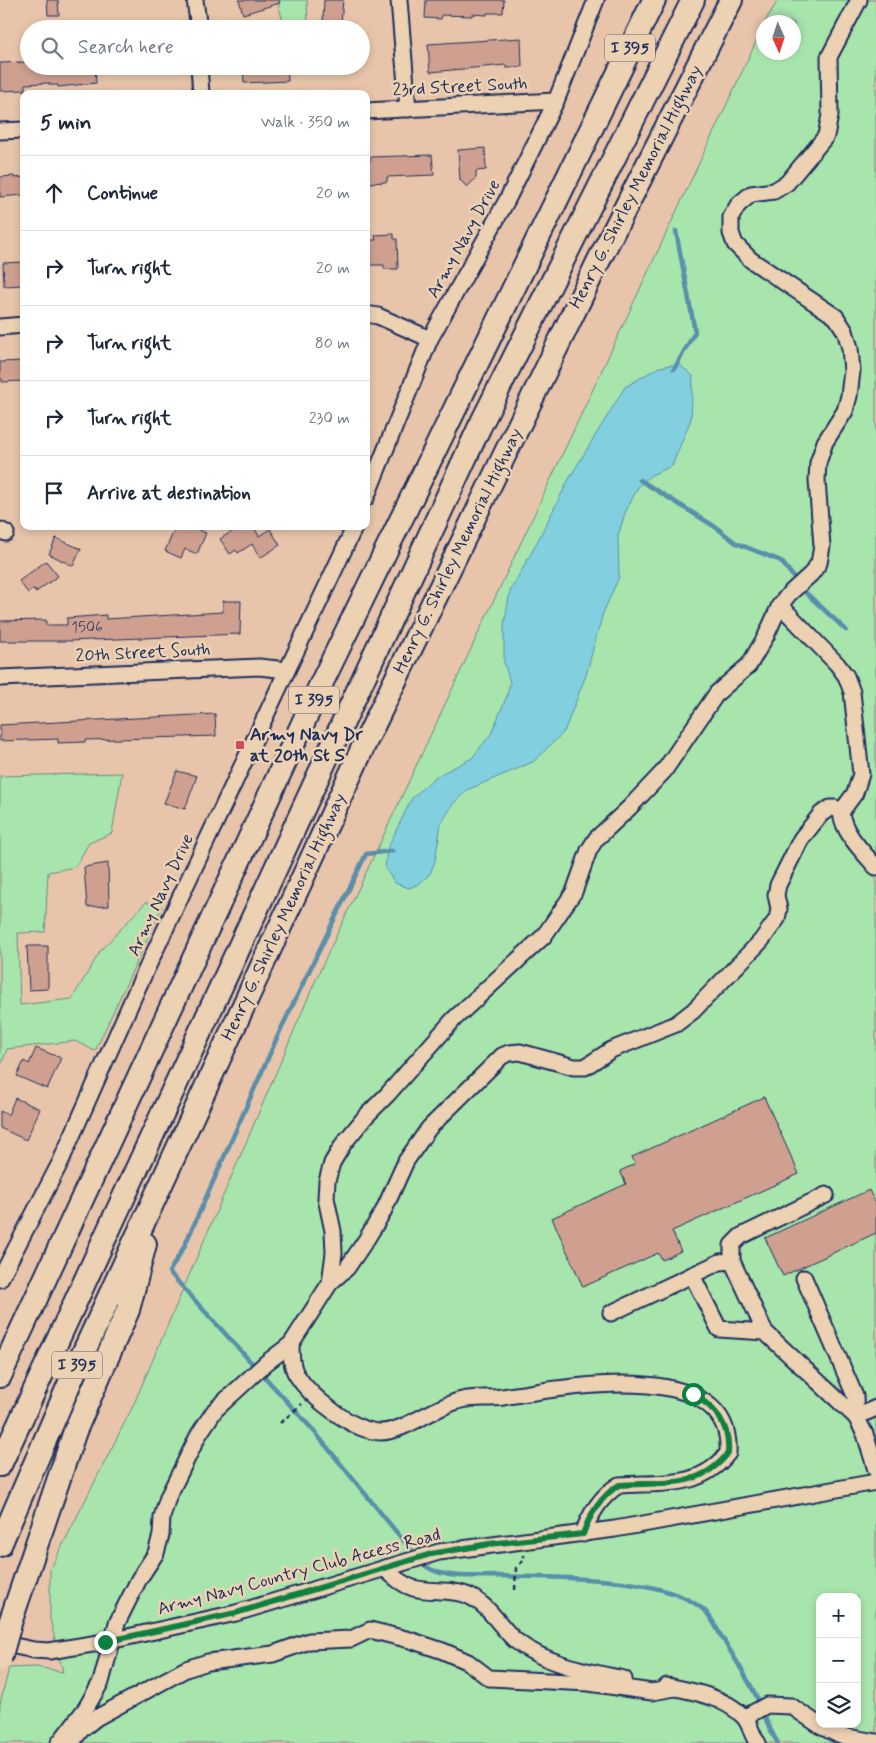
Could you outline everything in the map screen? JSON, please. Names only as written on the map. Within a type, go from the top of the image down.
[{"type":"highway","name":"I 395","points":[[0,1376],[322,682],[654,0]]},
{"type":"highway","points":[[0,1465],[480,426],[693,0]]},
{"type":"highway","name":"Henry G. Shirley Memorial Highway","points":[[0,1545],[42,1443],[364,745],[599,260],[731,0]]},
{"type":"highway","points":[[0,1659],[10,1623],[75,1431],[128,1310],[160,1187]]},
{"type":"street","points":[[195,0],[198,20]]},
{"type":"street","points":[[399,0],[408,109]]},
{"type":"street","name":"Army Navy Drive","points":[[370,488],[430,339],[507,200],[556,101],[596,0]]},
{"type":"street","points":[[330,1283],[334,1253],[334,1231],[326,1198],[327,1181],[332,1163],[344,1143],[448,1026],[544,936],[574,892],[589,850],[596,839],[630,808],[664,771],[717,693],[749,665],[784,599],[811,574],[819,562],[822,546],[816,480],[818,463],[825,442],[845,411],[852,371],[850,348],[845,331],[836,317],[751,260],[735,244],[731,233],[731,217],[738,205],[751,194],[774,191],[787,184],[826,136],[830,115],[828,57],[860,0]]},
{"type":"street","points":[[200,75],[201,90]]},
{"type":"street","name":"23rd Street South","points":[[370,111],[556,101]]},
{"type":"street","points":[[0,131],[20,130]]},
{"type":"street","points":[[370,315],[378,316],[430,339]]},
{"type":"street","points":[[0,327],[20,325]]},
{"type":"street","name":"Army Navy Drive","points":[[0,1279],[60,1163],[138,987],[353,530]]},
{"type":"street","points":[[784,599],[846,676],[852,692],[861,774],[855,793],[841,812],[842,818],[855,842],[876,867]]},
{"type":"street","name":"20th Street South","points":[[0,678],[259,666],[287,670]]},
{"type":"street","points":[[59,1743],[86,1708],[101,1682],[112,1641],[139,1579],[156,1553],[161,1535],[162,1517],[168,1497],[199,1434],[215,1410],[266,1363],[291,1344],[330,1283],[347,1268],[366,1240],[383,1212],[406,1161],[429,1128],[502,1056],[520,1052],[574,1067],[585,1067],[611,1050],[676,1024],[693,1011],[761,941],[777,919],[779,909],[778,886],[801,839],[825,810],[835,808],[841,812]]},
{"type":"street","points":[[826,1195],[741,1236],[732,1245],[732,1261],[765,1332],[856,1417],[865,1434],[876,1470]]},
{"type":"street","points":[[611,1313],[720,1262],[732,1261]]},
{"type":"street","points":[[692,1275],[719,1329],[765,1332]]},
{"type":"street","points":[[804,1278],[855,1396],[856,1417]]},
{"type":"street","points":[[291,1344],[291,1356],[296,1373],[313,1394],[355,1426],[368,1431],[382,1432],[394,1430],[435,1410],[462,1400],[492,1399],[580,1385],[665,1387],[693,1394],[704,1401],[726,1428],[728,1453],[718,1466],[706,1475],[692,1480],[619,1485],[609,1491],[586,1524],[583,1534]]},
{"type":"street","points":[[856,1417],[876,1408]]},
{"type":"street","name":"Army Navy Country Club Access Road","points":[[0,1643],[49,1651],[112,1641],[236,1613],[431,1554],[489,1544],[583,1534],[876,1482]]},
{"type":"street","points":[[384,1568],[397,1580],[413,1588],[447,1591],[481,1602],[515,1640],[531,1652],[564,1664],[610,1676],[708,1696],[749,1715],[758,1743]]},
{"type":"street","points":[[71,1743],[81,1730],[96,1718],[186,1669],[208,1662],[273,1654],[309,1641],[351,1639],[370,1630],[410,1640],[451,1655],[468,1662],[489,1678],[589,1683],[652,1692],[675,1688]]},
{"type":"street","points":[[749,1715],[768,1705],[791,1706],[822,1727],[841,1736],[876,1742]]},
{"type":"path","points":[[280,1423],[313,1394]]},
{"type":"path","points":[[515,1590],[516,1568],[524,1560]]},
{"type":"green space","points":[[277,0],[307,0],[308,20],[283,20]]},
{"type":"green space","points":[[778,0],[876,0],[876,1743],[0,1743],[0,1704],[9,1668],[37,1667],[63,1672],[50,1619],[50,1570],[133,1406],[317,977],[756,42],[756,60],[801,60],[801,15],[769,15]]},
{"type":"green space","points":[[122,773],[112,833],[89,843],[75,867],[48,872],[45,932],[18,933],[20,1005],[72,999],[101,950],[146,902],[162,907],[95,1051],[75,1041],[7,1049],[0,1068],[0,776]]},
{"type":"water","points":[[679,364],[693,376],[691,419],[672,466],[651,475],[638,487],[625,513],[618,536],[619,577],[603,613],[586,675],[564,732],[533,762],[467,790],[453,804],[441,824],[435,861],[430,874],[419,884],[409,888],[395,883],[385,868],[387,849],[412,798],[435,777],[472,758],[491,734],[507,696],[510,682],[504,663],[504,625],[510,591],[570,477],[625,387],[659,367]]},
{"type":"building","points":[[47,0],[58,0],[59,15],[48,15]]},
{"type":"building","points":[[239,0],[279,0],[280,3],[243,14]]},
{"type":"building","points":[[324,0],[343,0],[341,20],[323,20]]},
{"type":"building","points":[[426,0],[504,0],[503,13],[472,14],[472,16],[441,15],[441,19],[425,18]]},
{"type":"building","points":[[521,38],[522,67],[506,68],[506,65],[430,72],[428,44]]},
{"type":"building","points":[[20,62],[20,75],[96,75],[96,83],[58,87],[58,85],[50,85],[49,83],[25,84],[25,90],[0,91],[0,63]]},
{"type":"building","points":[[244,75],[288,75],[288,81],[244,83]]},
{"type":"building","points":[[485,148],[486,170],[476,171],[476,178],[467,187],[460,180],[458,150]]},
{"type":"building","points":[[432,155],[434,175],[387,177],[387,182],[370,183],[370,157]]},
{"type":"building","points":[[0,177],[20,177],[20,195],[0,197]]},
{"type":"building","points":[[394,234],[394,239],[397,239],[398,269],[384,269],[384,265],[370,265],[370,240],[376,240],[375,235]]},
{"type":"building","points":[[20,262],[20,285],[4,286],[3,263]]},
{"type":"building","points":[[20,361],[20,381],[2,382],[2,379],[0,379],[0,362]]},
{"type":"building","points":[[174,530],[199,530],[206,533],[197,554],[185,549],[181,558],[165,551]]},
{"type":"building","points":[[235,530],[255,530],[259,536],[271,530],[280,545],[260,558],[252,544],[238,553],[236,550],[230,554],[220,539]]},
{"type":"building","points":[[56,538],[81,549],[73,566],[49,554]]},
{"type":"building","points":[[46,561],[58,576],[36,592],[34,589],[28,593],[19,581]]},
{"type":"building","points":[[223,601],[241,601],[240,634],[68,641],[0,641],[0,621],[46,620],[46,625],[67,625],[67,618],[106,615],[106,619],[223,612]]},
{"type":"building","points":[[215,714],[216,736],[85,740],[85,742],[58,743],[58,739],[0,741],[0,725]]},
{"type":"building","points":[[177,771],[197,776],[185,809],[164,803]]},
{"type":"building","points":[[108,863],[109,906],[87,907],[84,867]]},
{"type":"building","points":[[27,946],[48,946],[48,989],[29,990]]},
{"type":"building","points":[[36,1048],[61,1058],[47,1089],[17,1076],[24,1061],[29,1064]]},
{"type":"building","points":[[764,1097],[799,1174],[672,1231],[681,1251],[662,1260],[658,1253],[583,1287],[552,1218],[626,1184],[620,1171],[635,1164],[632,1157]]},
{"type":"building","points":[[15,1098],[40,1109],[26,1140],[0,1128],[0,1111],[8,1115]]},
{"type":"building","points":[[869,1190],[876,1205],[876,1233],[783,1276],[765,1238]]},
{"type":"waterway","points":[[674,369],[695,332],[676,231]]},
{"type":"waterway","points":[[640,480],[717,528],[736,543],[781,561],[806,593],[846,630]]},
{"type":"waterway","points":[[392,851],[366,854],[280,1031],[184,1247],[169,1272],[313,1430],[416,1556]]},
{"type":"waterway","points":[[421,1562],[436,1572],[456,1576],[605,1580],[635,1584],[686,1598],[704,1610],[712,1620],[751,1686],[778,1743]]},
{"type":"place","name":"Army Navy Dr at 20th St S","points":[[240,745]]},
{"type":"route","points":[[105,1642],[236,1613],[431,1554],[489,1544],[583,1534],[586,1524],[609,1491],[619,1485],[692,1480],[706,1475],[718,1466],[728,1453],[726,1428],[718,1415],[704,1401],[693,1394]]}]
